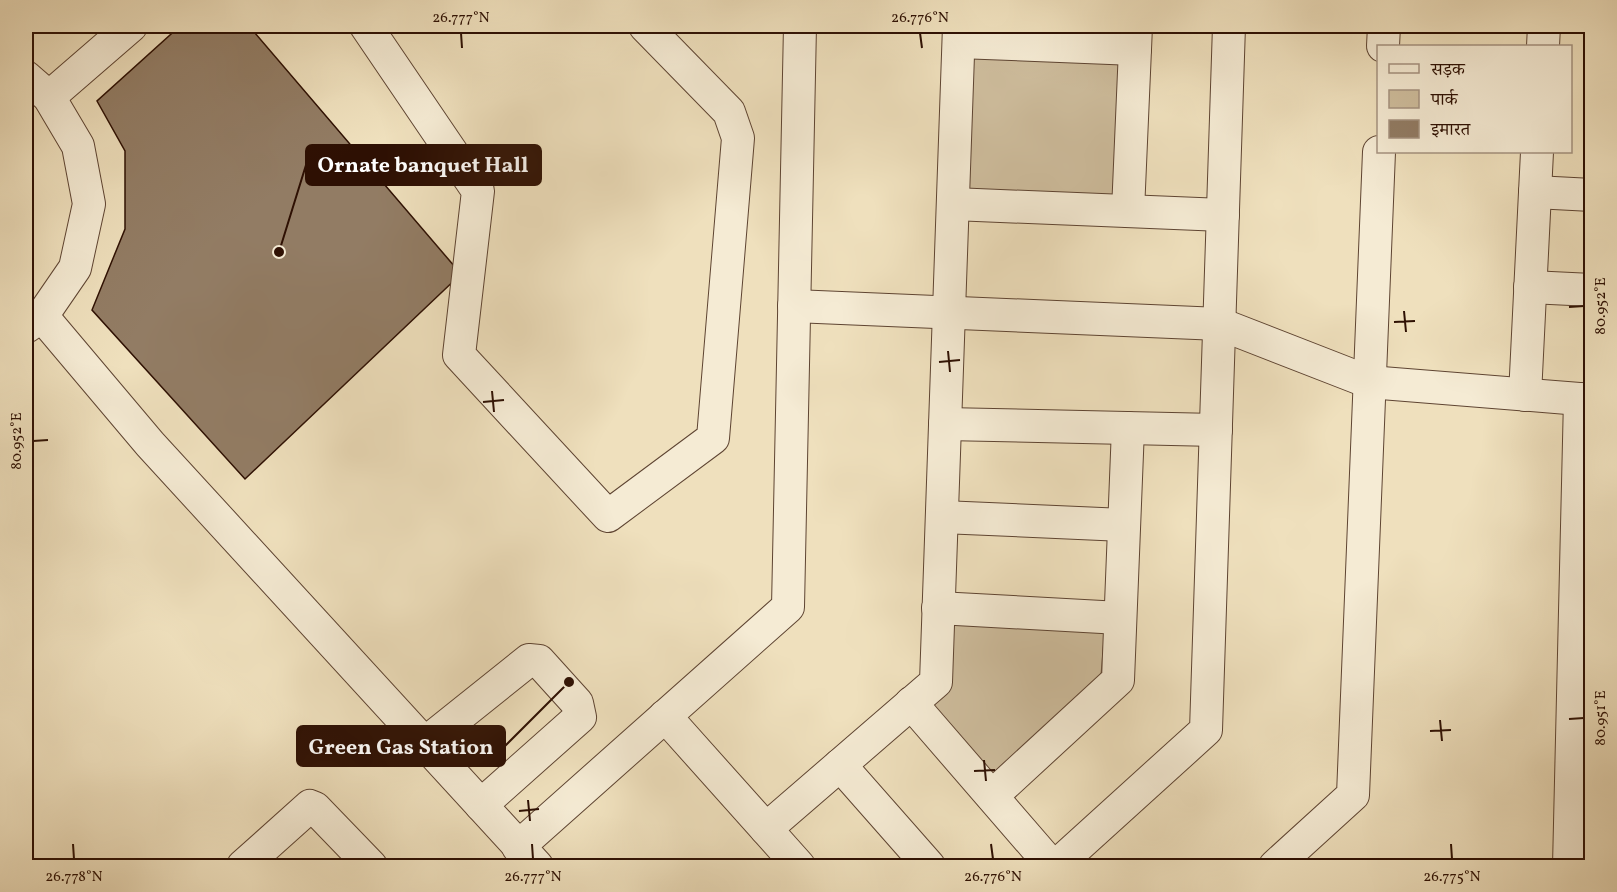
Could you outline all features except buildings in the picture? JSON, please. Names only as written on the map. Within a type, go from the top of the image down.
[{"type":"street","points":[[49,98],[131,26]]},
{"type":"street","points":[[366,26],[478,191],[459,355],[608,516],[713,438],[738,138],[729,112],[645,26]]},
{"type":"street","points":[[26,77],[49,98],[78,146],[89,204],[75,268],[34,322],[150,444],[527,857],[665,716],[788,607],[800,26]]},
{"type":"street","points":[[911,703],[1054,867],[1206,730],[1230,26]]},
{"type":"street","points":[[1383,45],[1384,26]]},
{"type":"street","points":[[1543,45],[1544,26]]},
{"type":"street","points":[[766,829],[936,682],[959,34],[1135,37],[1128,211]]},
{"type":"street","points":[[1275,867],[1353,795],[1379,153]]},
{"type":"street","points":[[1525,395],[1537,153]]},
{"type":"street","points":[[1535,192],[1592,195]]},
{"type":"street","points":[[953,204],[1223,215]]},
{"type":"street","points":[[1530,287],[1592,290]]},
{"type":"street","points":[[794,306],[1220,324],[1369,382],[1586,399],[1583,648],[1569,867]]},
{"type":"street","points":[[945,423],[1216,430]]},
{"type":"street","points":[[992,796],[1118,681],[1128,428]]},
{"type":"street","points":[[942,517],[1124,525]]},
{"type":"street","points":[[938,608],[1120,618]]},
{"type":"street","points":[[424,744],[529,660],[538,662],[577,703],[580,717],[481,806]]},
{"type":"street","points":[[665,716],[799,867]]},
{"type":"street","points":[[840,765],[929,867]]},
{"type":"street","points":[[243,867],[310,806],[315,808],[371,867]]},
{"type":"green space","points":[[968,53],[1121,61],[1119,198],[965,190]]},
{"type":"green space","points":[[951,620],[1105,630],[1101,677],[996,778],[931,706]]},
{"type":"place","name":"Ornate banquet Hall","points":[[279,252]]},
{"type":"place","name":"Green Gas Station","points":[[569,682]]}]
